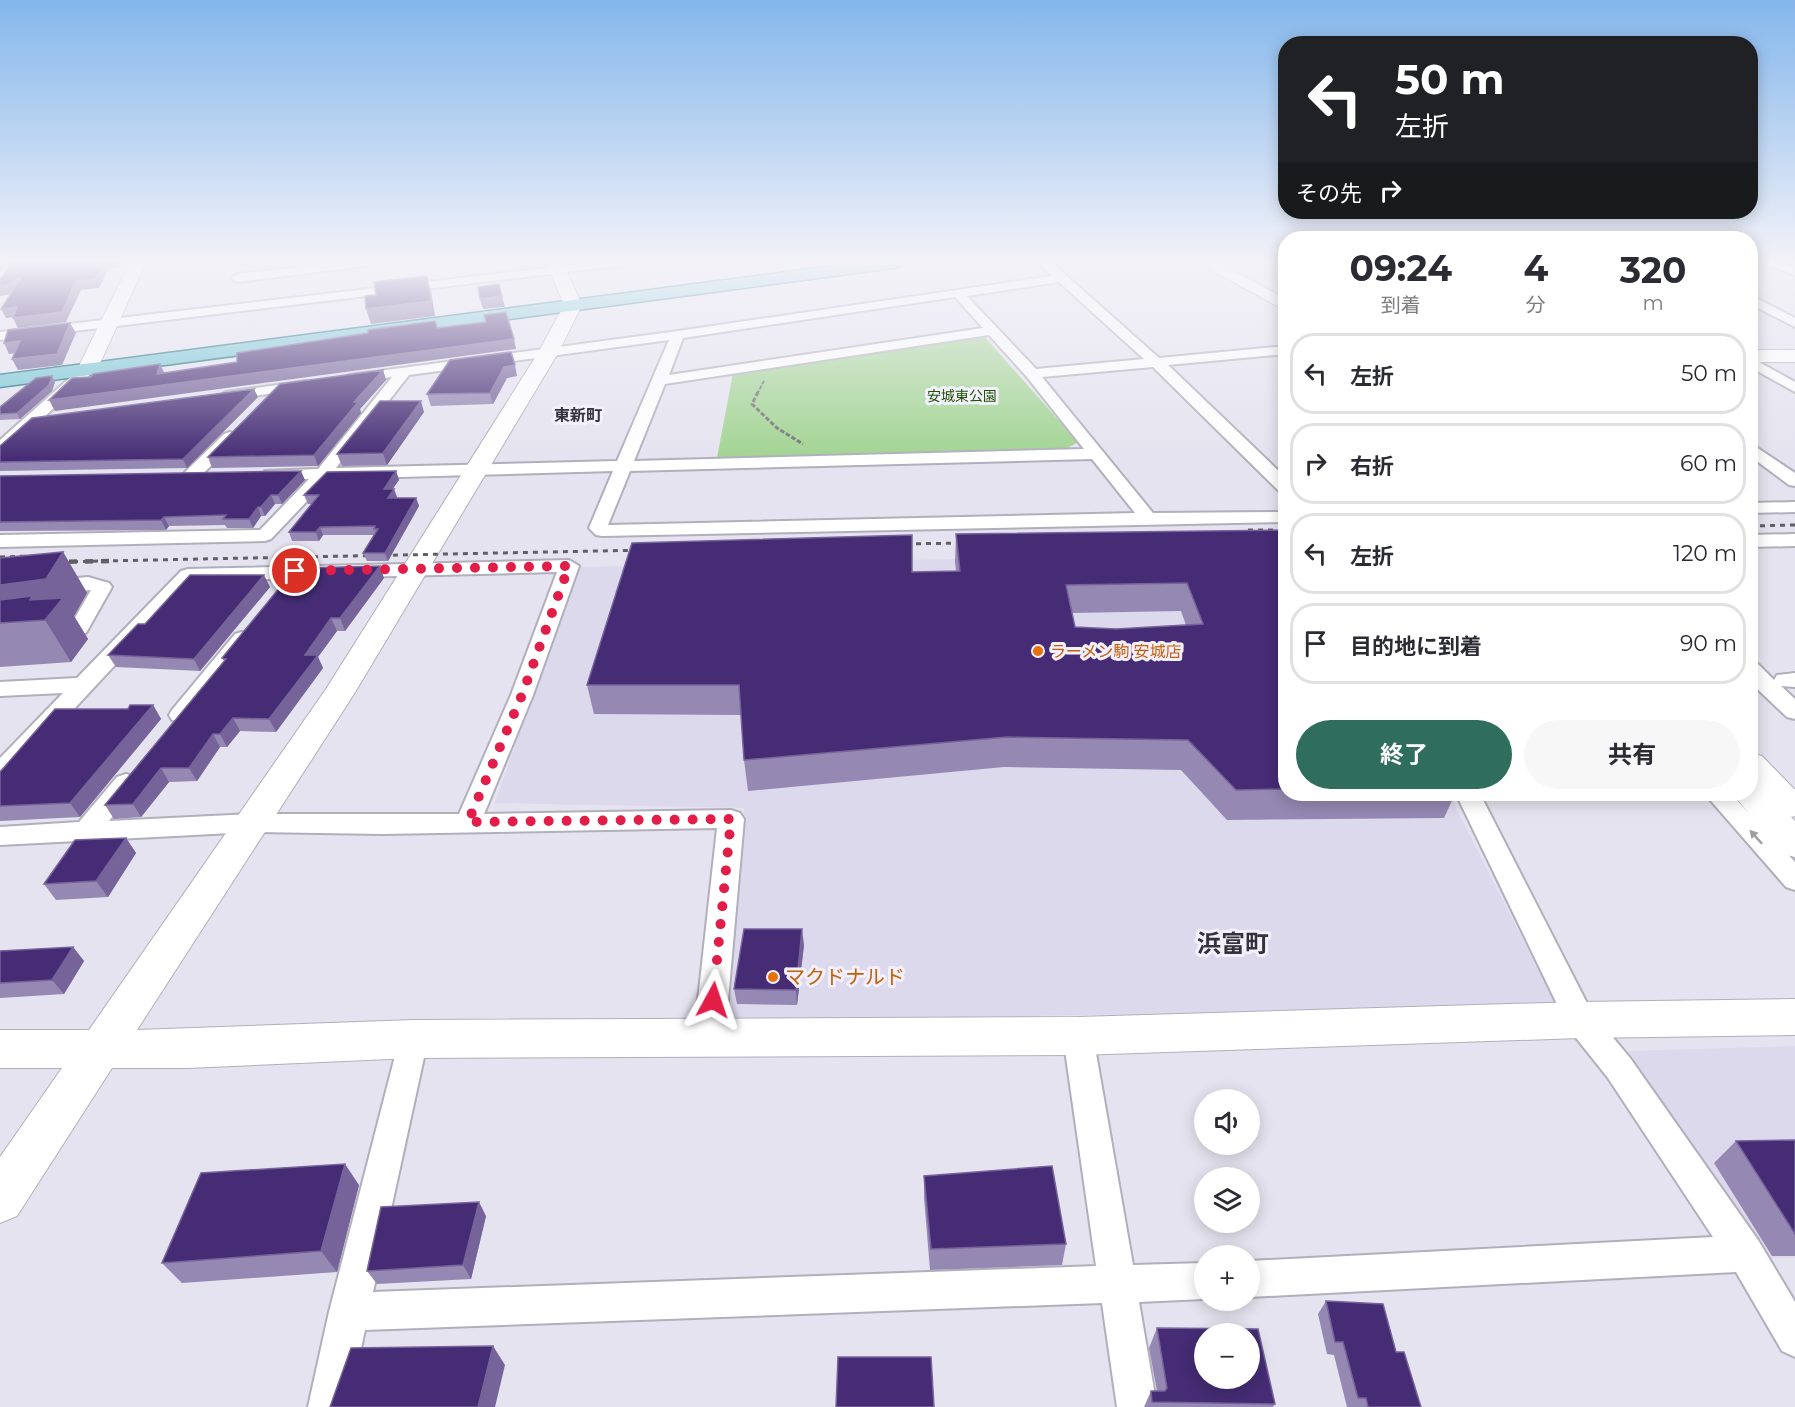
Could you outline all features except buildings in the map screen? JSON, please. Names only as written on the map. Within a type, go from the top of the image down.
[{"type":"main road","points":[[0,381],[401,328]]},
{"type":"street","points":[[0,336],[82,328]]},
{"type":"street","points":[[0,449],[87,369],[107,328]]},
{"type":"street","points":[[0,1199],[338,694],[548,353],[561,328]]},
{"type":"street","points":[[208,398],[728,328]]},
{"type":"street","points":[[992,328],[1148,518]]},
{"type":"street","points":[[1117,328],[1158,364],[1278,480]]},
{"type":"street","points":[[658,381],[994,330]]},
{"type":"street","points":[[678,335],[598,528],[602,531],[1278,517]]},
{"type":"street","points":[[1032,374],[1158,364],[1278,351]]},
{"type":"street","points":[[1758,356],[1795,356]]},
{"type":"street","points":[[1758,366],[1795,388]]},
{"type":"street","points":[[0,541],[265,535],[322,475],[405,371]]},
{"type":"street","points":[[262,405],[277,389]]},
{"type":"street","points":[[34,420],[57,417]]},
{"type":"street","points":[[215,476],[185,476],[238,429]]},
{"type":"street","points":[[250,475],[622,468],[1097,454]]},
{"type":"street","points":[[1758,454],[1795,481]]},
{"type":"street","points":[[1758,508],[1795,507]]},
{"type":"street","points":[[1758,541],[1795,540]]},
{"type":"street","points":[[0,773],[81,685],[188,575],[569,566],[522,695],[468,822]]},
{"type":"street","points":[[273,599],[295,571]]},
{"type":"street","points":[[0,591],[88,583],[102,587],[79,629],[0,636]]},
{"type":"street","points":[[168,729],[258,617]]},
{"type":"street","points":[[1758,677],[1795,712]]},
{"type":"street","points":[[0,689],[81,685]]},
{"type":"street","points":[[86,832],[139,766]]},
{"type":"street","points":[[1758,773],[1795,812]]},
{"type":"street","points":[[1471,801],[1580,1020],[1618,1068],[1745,1253],[1795,1338]]},
{"type":"street","points":[[1723,801],[1795,880]]},
{"type":"street","points":[[1756,801],[1795,844]]},
{"type":"street","points":[[0,836],[252,823],[383,825],[731,819],[713,1000],[704,1038]]},
{"type":"street","points":[[0,1049],[187,1049],[413,1039],[1078,1036],[1580,1020],[1795,1017]]},
{"type":"street","points":[[1078,1036],[1137,1407]]},
{"type":"street","points":[[328,1407],[348,1312],[413,1039]]},
{"type":"street","points":[[1260,1278],[1745,1253]]},
{"type":"street","points":[[348,1312],[1194,1282]]},
{"type":"path","points":[[769,364],[770,370],[752,404],[777,428],[798,439],[808,449],[808,462]]},
{"type":"shaded area","points":[[1278,552],[1278,801],[1453,801],[1557,1007],[727,1021],[744,808],[495,803],[577,567]]},
{"type":"shaded area","points":[[1795,1046],[1795,1258],[1763,1258],[1628,1051]]},
{"type":"green space","name":"安城東公園","points":[[983,335],[1078,442],[1061,452],[717,458],[733,373]]},
{"type":"railway","points":[[1758,526],[1795,525]]},
{"type":"railway","points":[[1248,530],[1278,530]]},
{"type":"railway","points":[[896,544],[971,543]]},
{"type":"railway","points":[[111,561],[53,562],[647,550]]},
{"type":"railway","points":[[0,557],[30,556]]},
{"type":"place","name":"ラーメン駒 安城店","points":[[1038,651]]},
{"type":"place","name":"マクドナルド","points":[[773,977]]},
{"type":"district","name":"東新町","points":[[578,415]]},
{"type":"district","name":"浜富町","points":[[1233,944]]},
{"type":"route","points":[[295,571],[569,566],[522,695],[468,822],[731,819],[713,1000]]}]
